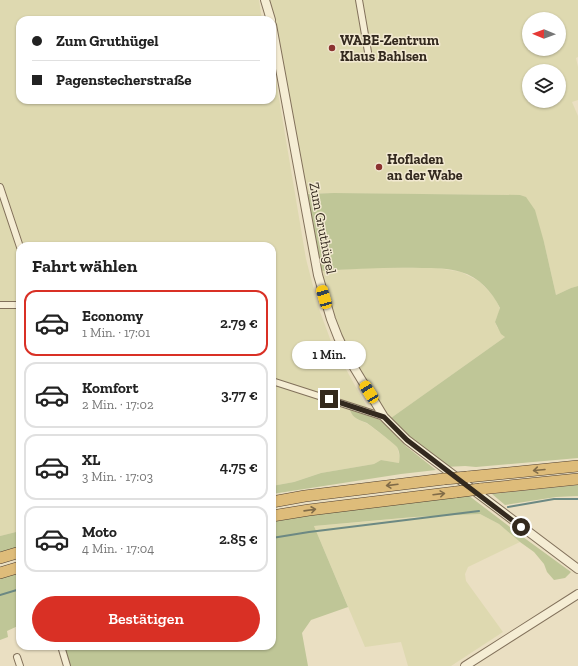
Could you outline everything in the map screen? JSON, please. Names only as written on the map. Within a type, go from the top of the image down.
[{"type":"highway","points":[[276,501],[305,496],[444,479],[578,466]]},
{"type":"highway","points":[[276,515],[480,489],[578,479]]},
{"type":"highway","points":[[0,558],[16,553]]},
{"type":"highway","points":[[0,573],[16,568]]},
{"type":"street","points":[[265,0],[269,16]]},
{"type":"street","points":[[359,0],[368,52]]},
{"type":"street","name":"Zum Gruthügel","points":[[276,47],[318,275],[338,337],[347,356],[384,417],[407,440],[578,569]]},
{"type":"street","points":[[0,187],[18,242]]},
{"type":"street","points":[[0,305],[16,305]]},
{"type":"street","points":[[276,382],[384,417]]},
{"type":"street","points":[[465,666],[578,594]]},
{"type":"street","points":[[62,650],[67,666]]},
{"type":"street","points":[[17,657],[20,666]]},
{"type":"shaded area","points":[[0,0],[259,0],[261,16],[16,16],[16,104],[276,104],[276,81],[306,259],[319,309],[332,344],[368,409],[352,409],[357,419],[368,424],[397,446],[400,458],[399,463],[381,460],[374,464],[321,473],[294,482],[276,485],[276,242],[16,242],[16,532],[0,536]]},
{"type":"shaded area","points":[[265,0],[578,0],[578,57],[576,58],[578,67],[578,100],[572,102],[578,116],[578,286],[556,295],[544,242],[520,195],[302,193],[276,57],[276,16],[268,16]]},
{"type":"shaded area","points":[[366,268],[438,268],[461,272],[479,281],[495,298],[500,309],[495,322],[505,337],[391,418],[383,409],[351,357],[336,323],[320,271]]},
{"type":"shaded area","points":[[480,514],[499,524],[520,542],[468,567],[465,574],[466,581],[503,632],[451,666],[408,666],[401,642],[365,647],[314,526],[420,517]]},
{"type":"green space","points":[[305,194],[520,195],[526,197],[535,210],[556,295],[578,286],[578,458],[476,467],[445,467],[408,437],[391,418],[505,337],[501,334],[495,322],[500,308],[489,291],[474,277],[447,269],[396,268],[320,271]]},
{"type":"green space","points":[[352,409],[371,414],[384,423],[407,447],[436,470],[276,493],[276,485],[294,482],[321,473],[374,464],[381,460],[399,463],[400,455],[397,447],[367,423],[355,417],[350,410]]},
{"type":"green space","points":[[578,485],[578,496],[556,497],[505,505],[492,494]]},
{"type":"green space","points":[[468,495],[571,572],[565,578],[554,580],[534,552],[499,524],[480,514],[414,517],[314,526],[348,607],[311,620],[302,633],[308,666],[70,666],[65,650],[276,650],[276,521],[309,515]]},
{"type":"green space","points":[[16,532],[16,548],[0,552],[0,536]]},
{"type":"green space","points":[[16,574],[16,627],[7,631],[8,637],[0,640],[0,578]]},
{"type":"waterway","points":[[508,507],[554,499],[578,499]]},
{"type":"waterway","points":[[276,537],[479,511]]},
{"type":"waterway","points":[[0,595],[16,590]]},
{"type":"place","name":"WABE-Zentrum Klaus Bahlsen","points":[[332,48]]},
{"type":"place","name":"Hofladen an der Wabe","points":[[379,167]]},
{"type":"route","points":[[329,399],[384,417],[407,440],[521,527]]}]
